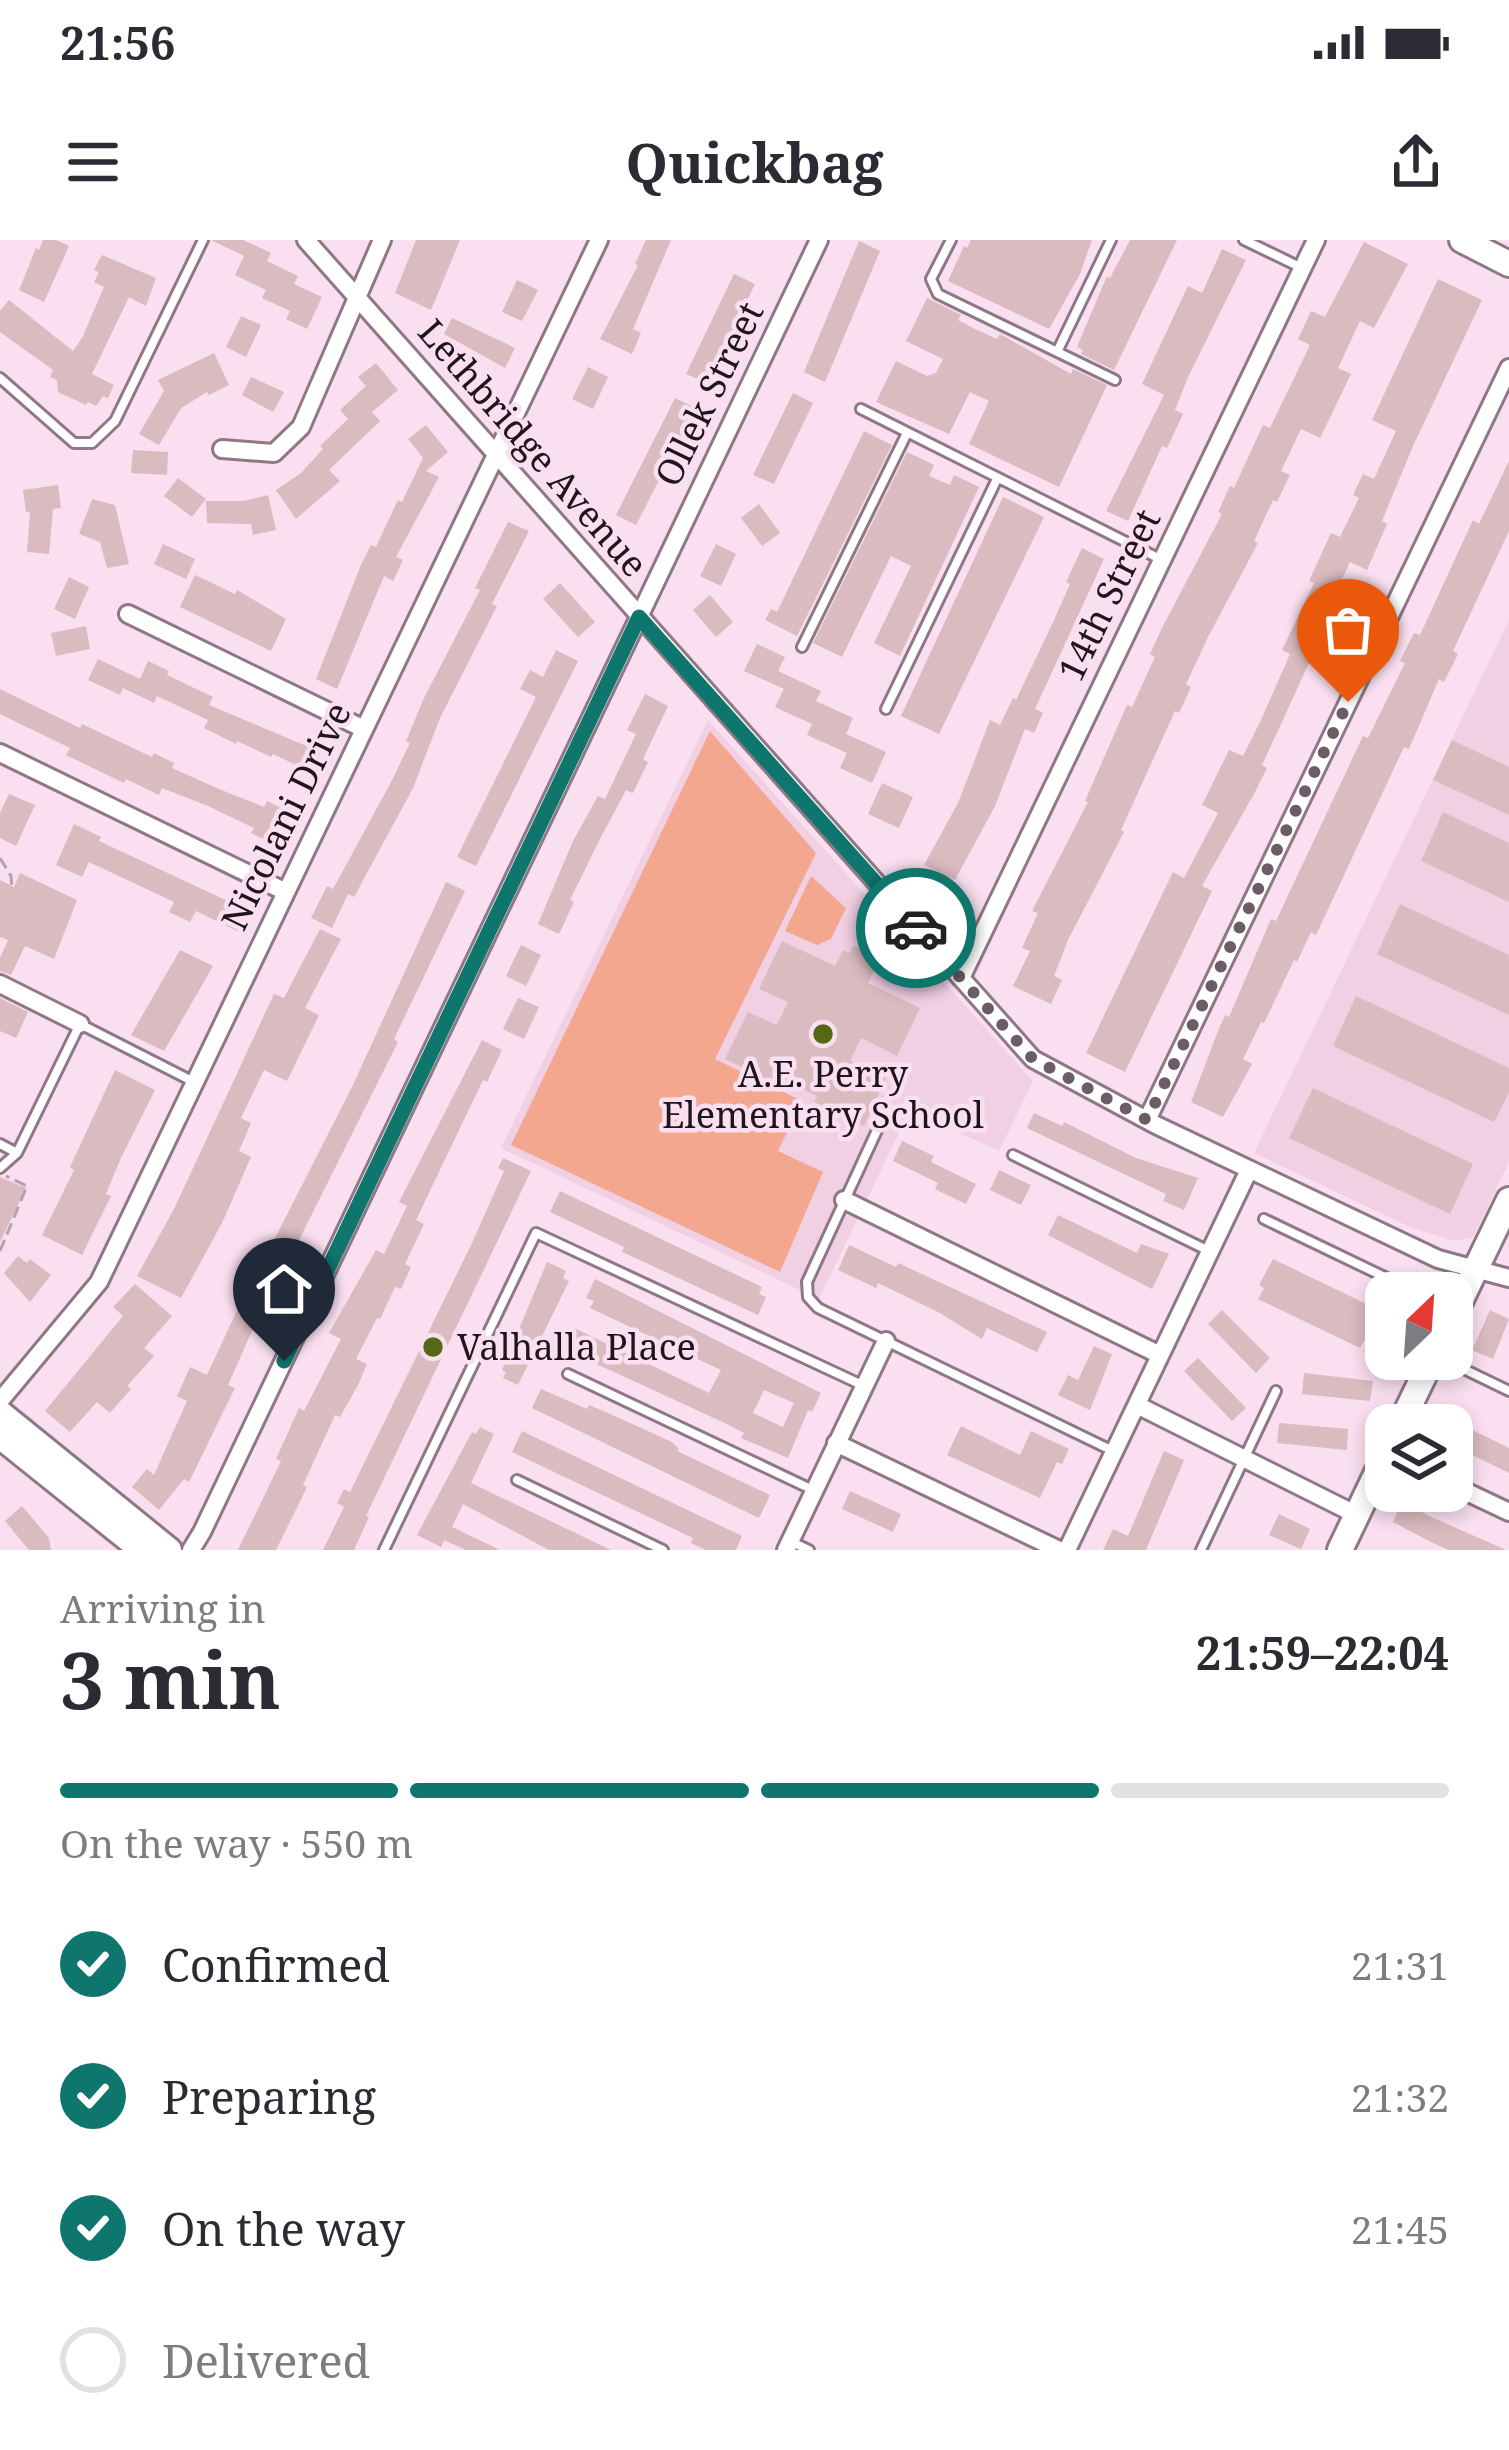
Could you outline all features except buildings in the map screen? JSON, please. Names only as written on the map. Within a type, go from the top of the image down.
[{"type":"main road","points":[[1462,240],[1509,263]]},
{"type":"main road","points":[[1473,1276],[1509,1200]]},
{"type":"main road","points":[[0,1413],[169,1550]]},
{"type":"main road","points":[[3,1436],[142,1550]]},
{"type":"main road","points":[[1340,1550],[1365,1498]]},
{"type":"street","name":"Lethbridge Avenue","points":[[306,240],[1033,1059],[1147,1120],[1438,1259],[1509,1278]]},
{"type":"street","points":[[222,449],[274,453],[301,427],[382,240]]},
{"type":"street","name":"Nicolani Drive","points":[[0,1401],[99,1282],[599,240]]},
{"type":"street","name":"Ollek Street","points":[[190,1550],[819,240]]},
{"type":"street","name":"14th Street","points":[[961,978],[1316,240]]},
{"type":"street","points":[[1147,1120],[1509,368]]},
{"type":"street","points":[[128,614],[364,729]]},
{"type":"street","points":[[0,753],[286,892]]},
{"type":"street","points":[[0,984],[80,1024]]},
{"type":"street","points":[[836,1443],[1063,1550],[1249,1170]]},
{"type":"street","points":[[844,1200],[1160,1355]]},
{"type":"street","points":[[788,1546],[886,1341]]},
{"type":"street","points":[[1137,1405],[1357,1515]]},
{"type":"street","points":[[1473,1495],[1509,1512]]},
{"type":"lane","points":[[0,378],[74,442],[92,443],[115,421],[203,240]]},
{"type":"lane","points":[[951,240],[931,279],[938,294],[1115,380]]},
{"type":"lane","points":[[1057,352],[1111,240]]},
{"type":"lane","points":[[1244,240],[1302,268]]},
{"type":"lane","points":[[861,409],[1162,560]]},
{"type":"lane","points":[[802,646],[907,433]]},
{"type":"lane","points":[[886,709],[997,479]]},
{"type":"lane","points":[[0,1170],[17,1153],[80,1024],[195,1083]]},
{"type":"lane","points":[[885,1113],[807,1282],[808,1298],[818,1308],[1114,1452]]},
{"type":"lane","points":[[0,1144],[17,1153]]},
{"type":"lane","points":[[1013,1155],[1210,1251]]},
{"type":"lane","points":[[1264,1219],[1374,1272]]},
{"type":"lane","points":[[385,1550],[536,1233],[864,1385]]},
{"type":"lane","points":[[568,1374],[814,1491]]},
{"type":"lane","points":[[1473,1374],[1509,1391]]},
{"type":"lane","points":[[1201,1550],[1276,1390]]},
{"type":"lane","points":[[517,1480],[663,1550]]},
{"type":"lane","points":[[788,1546],[809,1550]]},
{"type":"path","points":[[0,859],[11,876],[12,890]]},
{"type":"path","points":[[0,877],[11,876]]},
{"type":"path","points":[[0,1170],[27,1186],[0,1251]]},
{"type":"shaded area","points":[[1509,620],[1509,1162],[1473,1237],[1455,1241],[1410,1227],[1254,1153]]},
{"type":"shaded area","points":[[708,720],[1033,1081],[999,1151],[910,1110],[819,1299],[501,1148]]},
{"type":"shaded area","points":[[710,731],[816,853],[715,1059],[802,1101],[778,1151],[823,1172],[780,1272],[511,1145]]},
{"type":"shaded area","points":[[811,876],[846,908],[831,939],[817,945],[785,931]]},
{"type":"way so far","points":[[916,928],[1033,1059],[1147,1120],[1348,702]]},
{"type":"place","name":"A.E. Perry Elementary School","points":[[823,1034]]},
{"type":"place","name":"Valhalla Place","points":[[433,1347]]},
{"type":"route","points":[[284,1361],[639,617],[916,928]]}]
